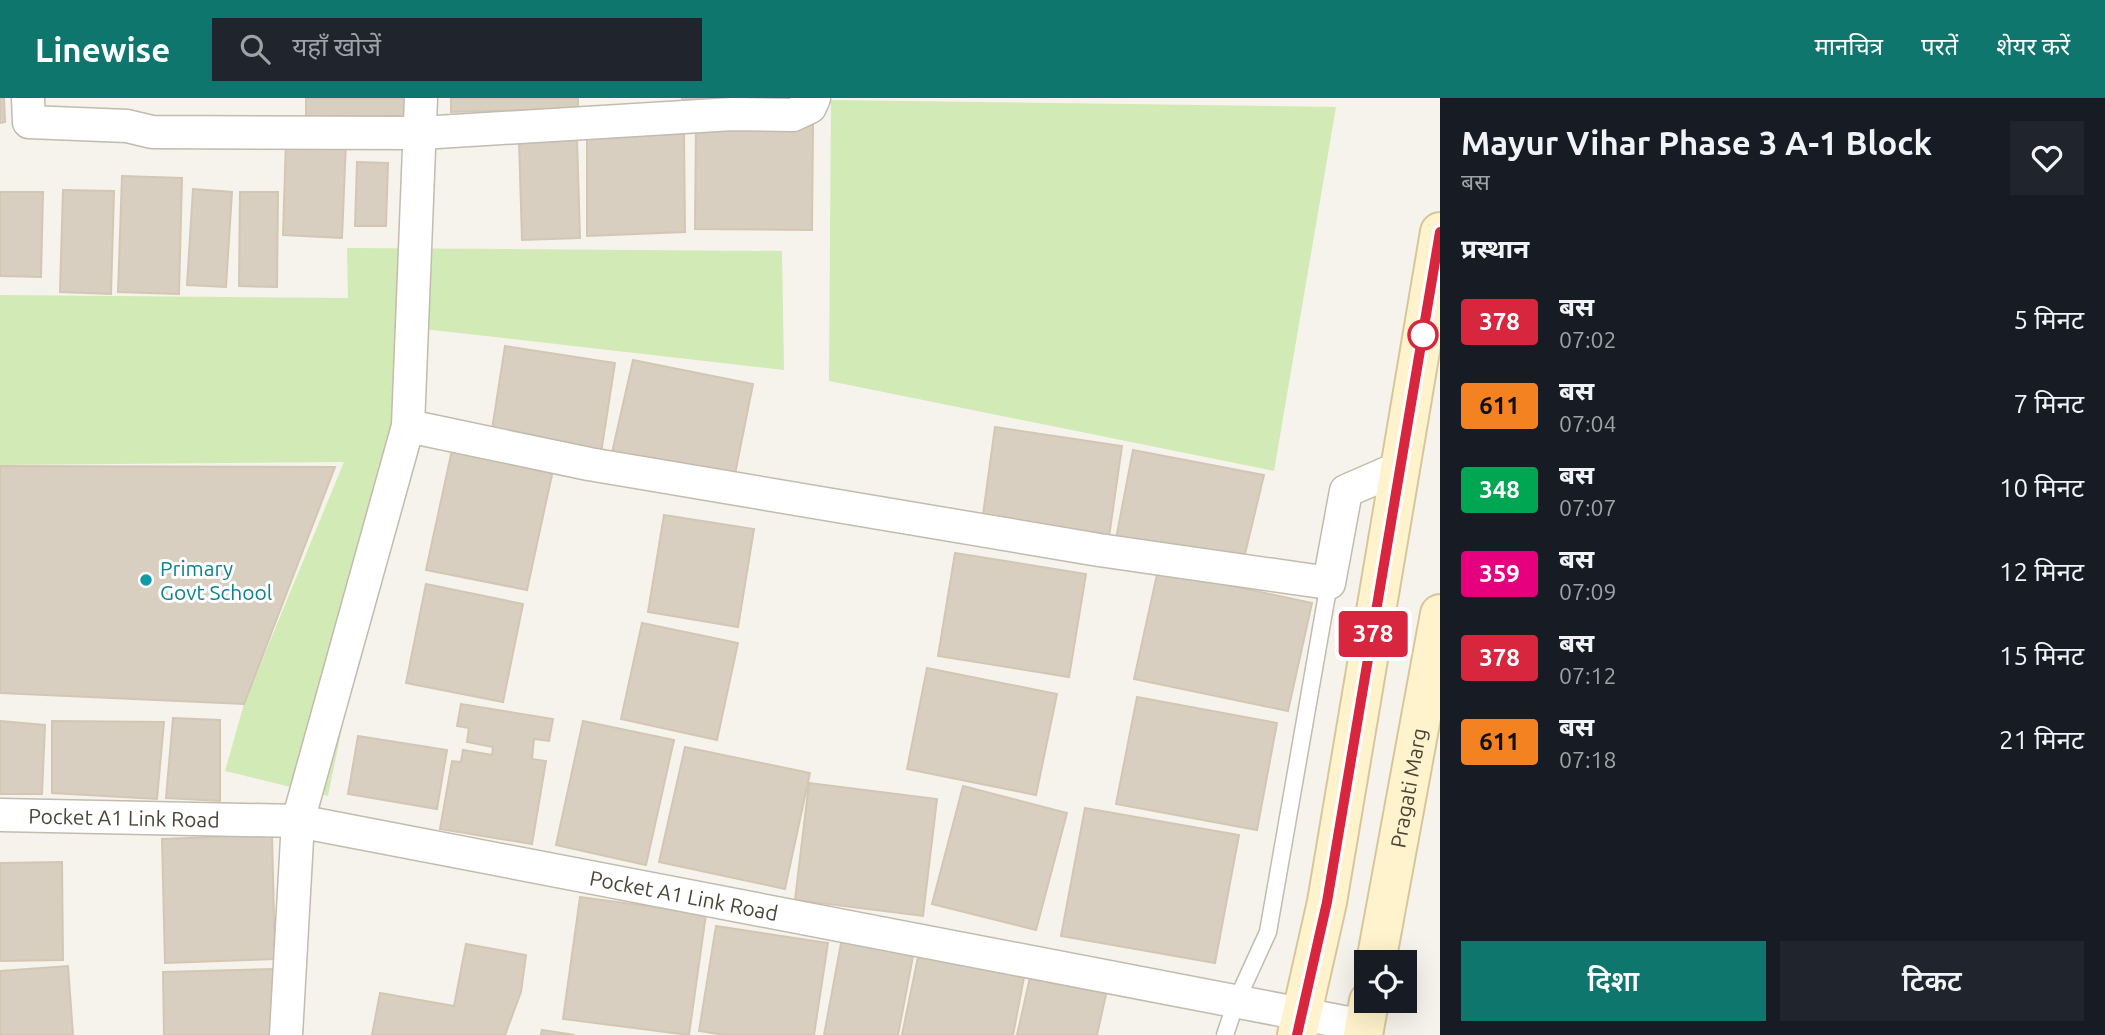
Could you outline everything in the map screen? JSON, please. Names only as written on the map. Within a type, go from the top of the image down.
[{"type":"main road","points":[[1299,1025],[1327,902],[1440,232]]},
{"type":"main road","name":"Pragati Marg","points":[[1378,950],[1440,614]]},
{"type":"street","points":[[28,98],[29,122],[127,126],[152,132],[421,133],[733,114],[793,114],[810,107],[814,98]]},
{"type":"street","points":[[286,1035],[298,821],[408,426],[421,98]]},
{"type":"street","points":[[408,426],[589,464],[1099,550],[1329,583],[1346,491],[1401,467]]},
{"type":"street","name":"Pocket A1 Link Road","points":[[0,815],[298,821],[1236,1002],[1299,1025],[1365,1021]]},
{"type":"lane","points":[[1225,1035],[1236,1002],[1268,932],[1329,583]]},
{"type":"green space","points":[[831,100],[1336,107],[1274,471],[829,381]]},
{"type":"green space","points":[[347,248],[782,251],[784,370],[424,329],[328,796],[225,771],[244,704],[344,462],[0,465],[0,295],[348,298]]},
{"type":"building","points":[[0,98],[4,98],[5,122],[0,123]]},
{"type":"building","points":[[306,98],[409,98],[409,116],[306,116]]},
{"type":"building","points":[[451,98],[578,98],[578,109],[451,112]]},
{"type":"building","points":[[682,98],[800,98],[800,103],[682,103]]},
{"type":"building","points":[[696,124],[813,125],[812,230],[695,229]]},
{"type":"building","points":[[587,134],[684,134],[685,232],[587,236]]},
{"type":"building","points":[[577,138],[580,238],[522,240],[519,140]]},
{"type":"building","points":[[286,140],[346,142],[342,238],[283,235]]},
{"type":"building","points":[[357,162],[388,163],[386,226],[355,226]]},
{"type":"building","points":[[122,176],[182,178],[179,294],[118,292]]},
{"type":"building","points":[[193,189],[232,192],[226,287],[187,285]]},
{"type":"building","points":[[63,190],[114,191],[111,294],[60,292]]},
{"type":"building","points":[[0,192],[43,192],[41,277],[0,276]]},
{"type":"building","points":[[240,192],[278,192],[277,287],[239,286]]},
{"type":"building","points":[[505,346],[615,363],[601,453],[491,436]]},
{"type":"building","points":[[633,360],[753,384],[734,479],[611,457]]},
{"type":"building","points":[[995,427],[1122,446],[1108,544],[982,522]]},
{"type":"building","points":[[452,450],[553,470],[527,590],[426,570]]},
{"type":"building","points":[[1133,450],[1264,475],[1245,554],[1115,544]]},
{"type":"building","name":"Primary Govt School","points":[[0,466],[335,467],[244,704],[0,693]]},
{"type":"building","points":[[664,515],[754,529],[738,627],[648,612]]},
{"type":"building","points":[[955,553],[1086,574],[1069,677],[938,656]]},
{"type":"building","points":[[1158,570],[1312,603],[1288,711],[1134,679]]},
{"type":"building","points":[[426,584],[523,604],[503,702],[406,683]]},
{"type":"building","points":[[642,623],[738,643],[717,740],[621,719]]},
{"type":"building","points":[[927,668],[1057,694],[1036,795],[907,769]]},
{"type":"building","points":[[1137,697],[1277,723],[1257,830],[1116,804]]},
{"type":"building","points":[[461,704],[553,719],[549,741],[534,739],[532,759],[546,761],[532,844],[440,829],[452,761],[461,762],[463,750],[492,755],[493,747],[467,742],[469,728],[457,726]]},
{"type":"building","points":[[173,718],[220,720],[220,801],[166,798]]},
{"type":"building","points":[[0,721],[45,725],[42,794],[0,794]]},
{"type":"building","points":[[52,721],[164,722],[157,799],[52,793]]},
{"type":"building","points":[[583,721],[674,740],[646,865],[556,845]]},
{"type":"building","points":[[358,736],[447,750],[437,809],[348,794]]},
{"type":"building","points":[[685,747],[810,773],[785,889],[659,862]]},
{"type":"building","points":[[809,783],[937,799],[923,916],[795,900]]},
{"type":"building","points":[[963,786],[1067,813],[1036,930],[932,904]]},
{"type":"building","points":[[1085,808],[1239,835],[1215,963],[1061,936]]},
{"type":"building","points":[[272,835],[275,959],[165,963],[162,839]]},
{"type":"building","points":[[62,862],[63,960],[0,961],[0,863]]},
{"type":"building","points":[[580,897],[706,914],[689,1035],[563,1019]]},
{"type":"building","points":[[716,926],[828,943],[814,1035],[725,1035],[699,1031]]},
{"type":"building","points":[[842,938],[914,951],[898,1035],[824,1035]]},
{"type":"building","points":[[466,944],[526,955],[521,992],[505,1035],[372,1035],[380,993],[454,1006]]},
{"type":"building","points":[[919,952],[1025,972],[1013,1035],[902,1035]]},
{"type":"building","points":[[68,966],[73,1035],[0,1035],[0,971]]},
{"type":"building","points":[[274,969],[276,1035],[164,1035],[163,972]]},
{"type":"building","points":[[1031,973],[1107,990],[1097,1035],[1017,1035]]},
{"type":"building","points":[[542,1030],[575,1035],[541,1035]]},
{"type":"bus line","name":"378","points":[[1297,1035],[1327,902],[1440,232]]},
{"type":"place","name":"Primary Govt School","points":[[146,580]]}]
